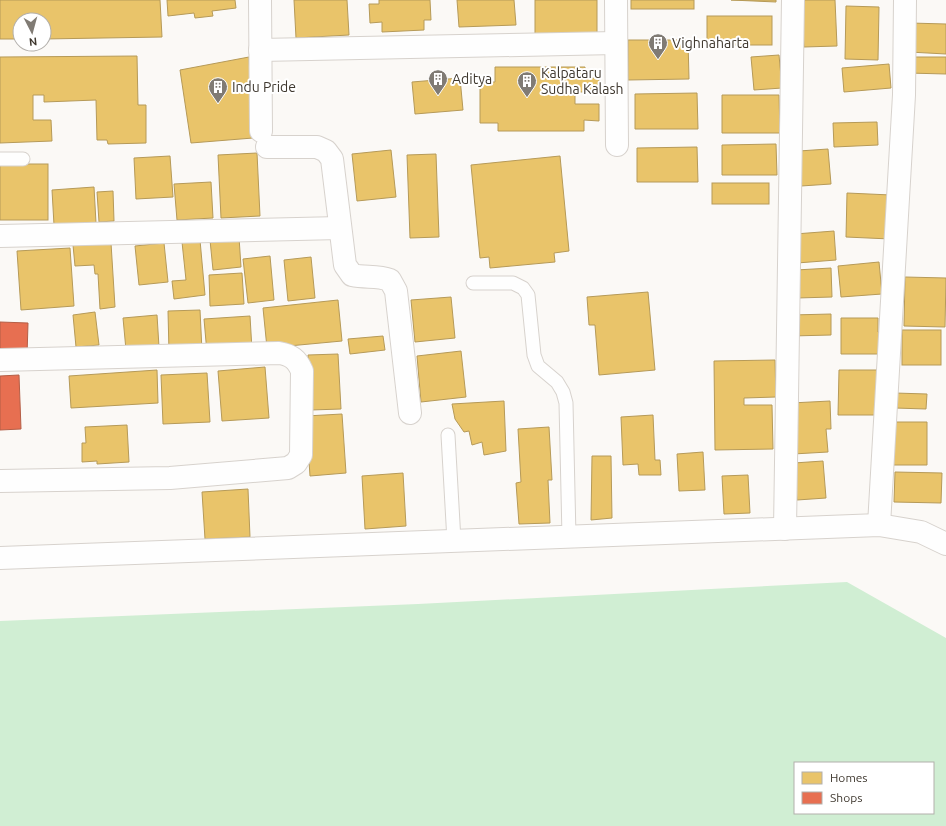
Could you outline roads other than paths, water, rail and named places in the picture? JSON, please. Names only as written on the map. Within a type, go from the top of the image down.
[{"type":"street","points":[[260,0],[260,50],[264,139],[317,147],[326,152],[332,159],[345,265],[352,275],[363,277],[380,276],[390,280],[396,291],[410,413]]},
{"type":"street","points":[[616,0],[617,145]]},
{"type":"street","points":[[785,529],[793,0]]},
{"type":"street","points":[[879,525],[904,95],[905,0]]},
{"type":"street","points":[[260,50],[616,43]]},
{"type":"street","points":[[0,236],[340,228]]},
{"type":"street","points":[[0,360],[279,353],[288,355],[298,362],[302,371],[301,455],[296,463],[288,468],[170,478],[0,481]]},
{"type":"street","points":[[0,558],[879,525],[921,532],[946,544]]},
{"type":"lane","points":[[0,159],[23,160]]},
{"type":"lane","points":[[473,283],[513,283],[523,288],[528,295],[534,355],[538,366],[557,382],[563,392],[566,403],[569,537]]},
{"type":"lane","points":[[448,435],[454,541]]},
{"type":"place","name":"Vighnaharta","points":[[658,60]]},
{"type":"place","name":"Aditya","points":[[438,96]]},
{"type":"place","name":"Kalpataru Sudha Kalash","points":[[527,98]]},
{"type":"place","name":"Indu Pride","points":[[218,104]]}]
